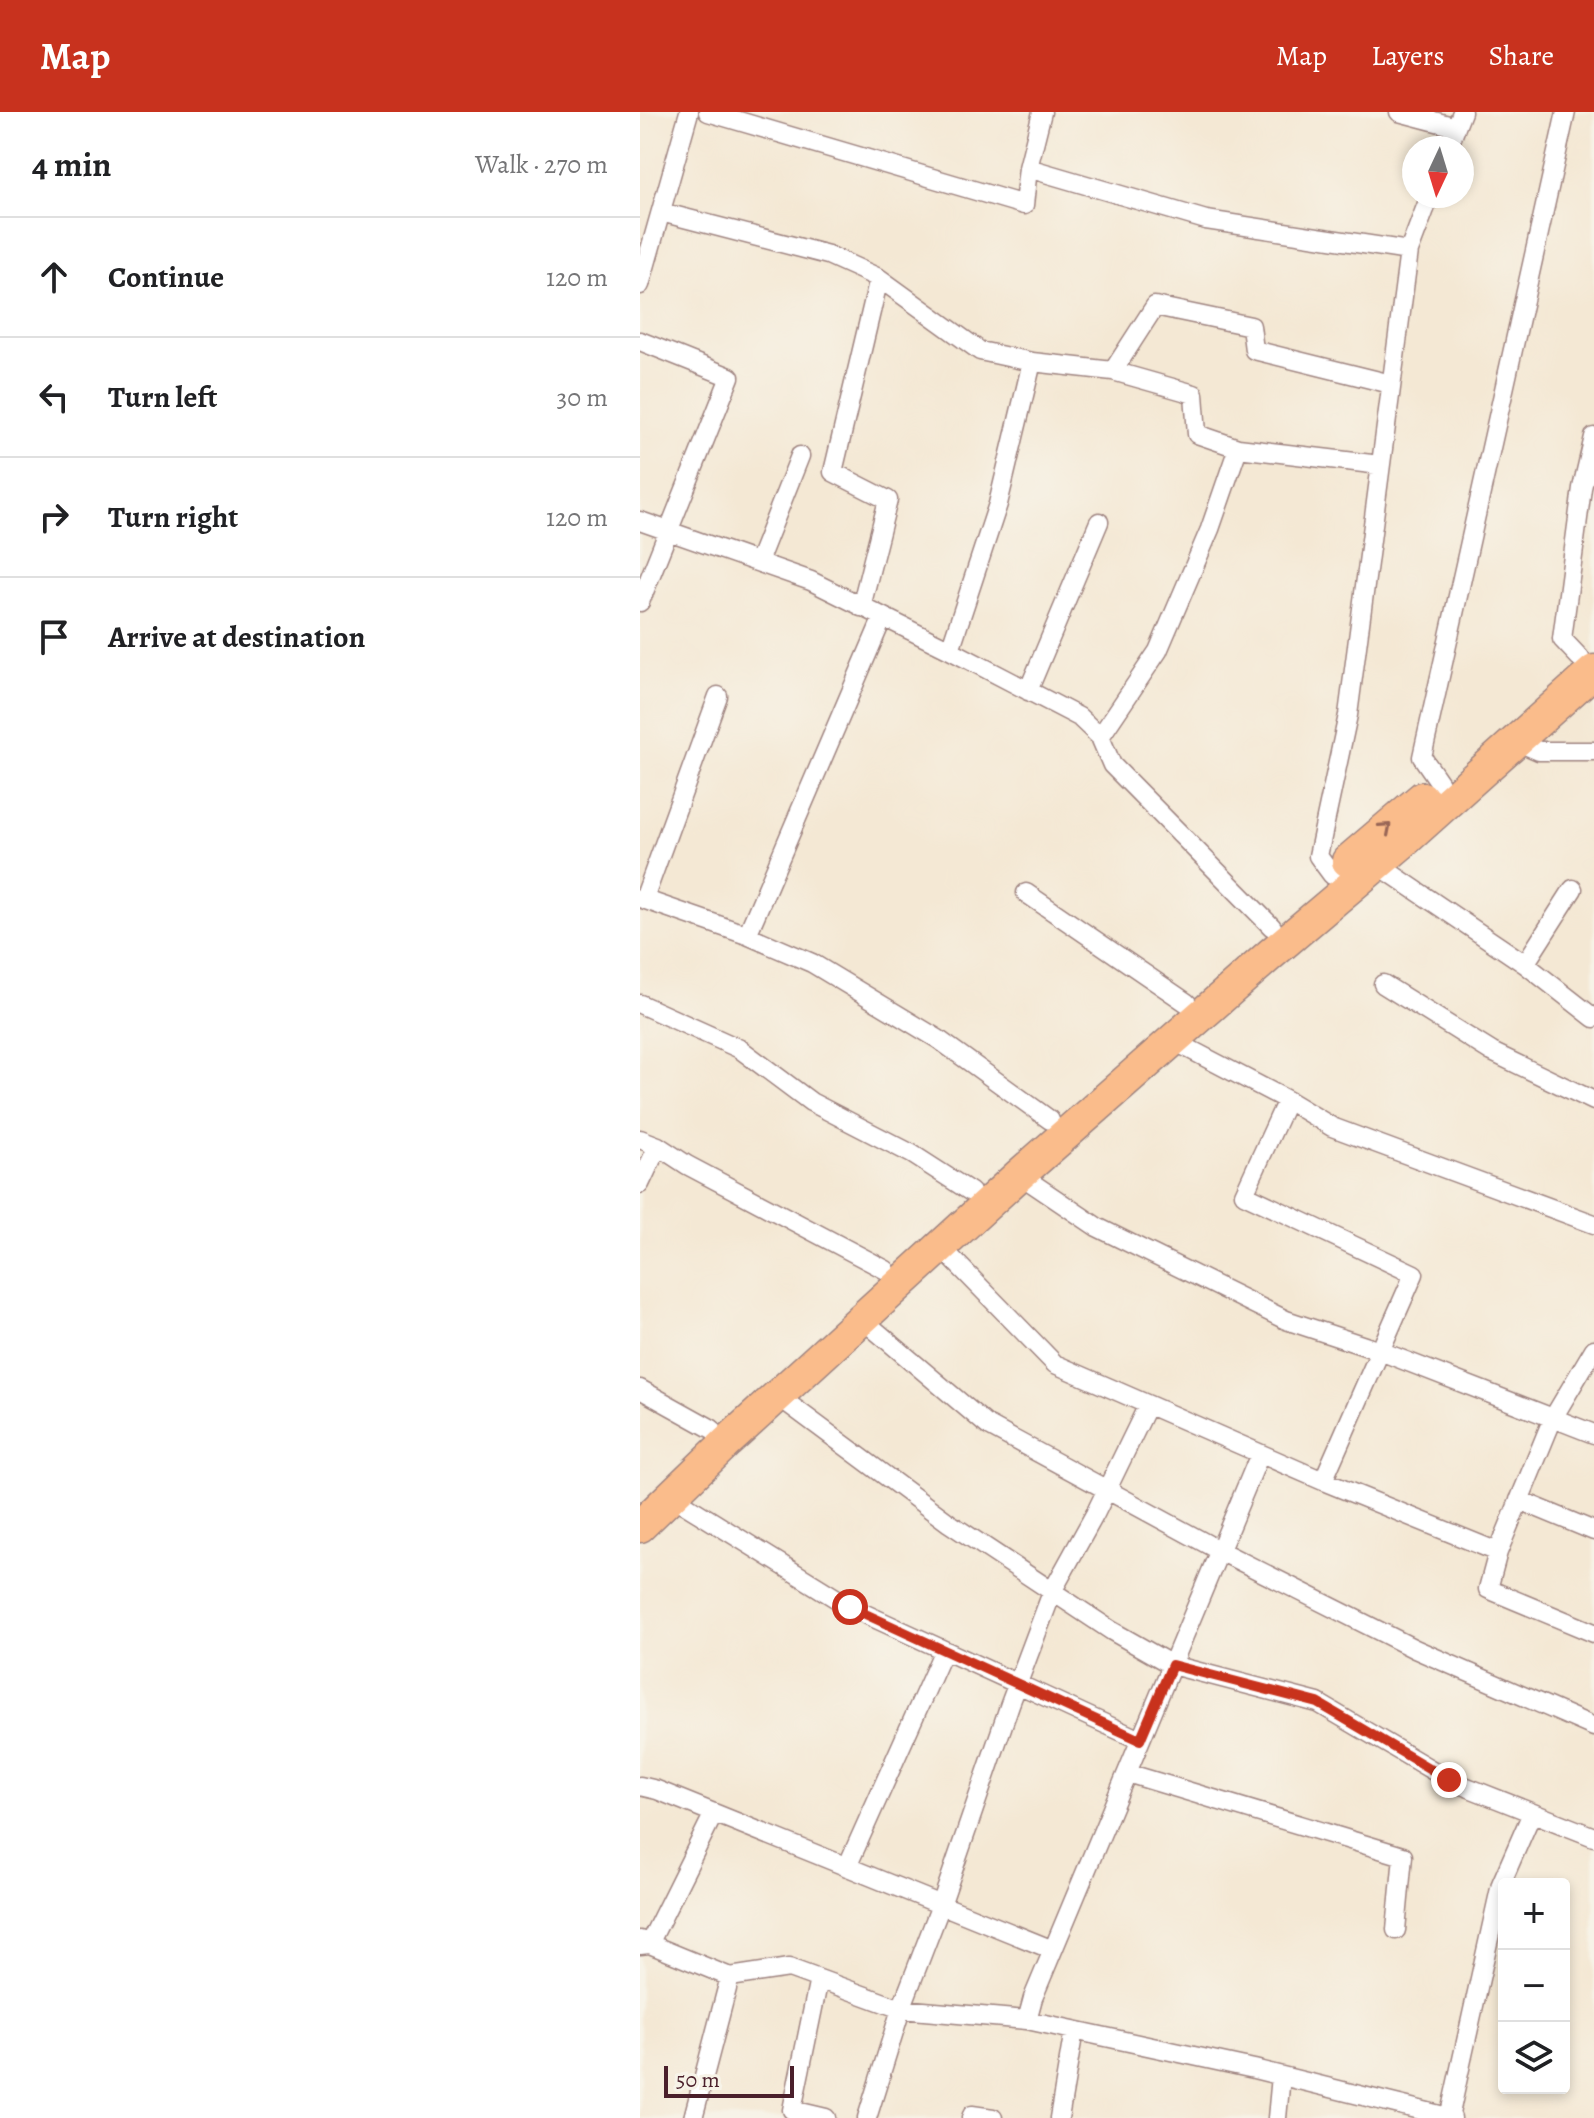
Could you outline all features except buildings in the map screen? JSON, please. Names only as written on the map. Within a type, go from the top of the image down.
[{"type":"highway","points":[[771,1389],[862,1319],[934,1239],[971,1192],[1050,1120],[1187,1003],[1377,864],[1446,790],[1591,661]]},
{"type":"highway","points":[[640,1526],[656,1496],[771,1389],[886,1270],[934,1239],[1020,1175],[1174,1041],[1279,935],[1332,875],[1516,741],[1591,661]]},
{"type":"street","points":[[640,285],[689,112]]},
{"type":"street","points":[[708,112],[1024,205],[1028,168],[1042,112]]},
{"type":"street","points":[[1399,112],[1459,120]]},
{"type":"street","points":[[1446,790],[1422,757],[1566,112]]},
{"type":"street","points":[[1028,168],[1206,220],[1409,251]]},
{"type":"street","points":[[1332,875],[1318,856],[1348,715],[1409,251],[1425,208]]},
{"type":"street","points":[[661,212],[828,255],[879,278],[980,351],[1032,362],[1113,371],[1194,394],[1197,434],[1238,448],[1380,465]]},
{"type":"street","points":[[861,607],[888,500],[833,472],[879,278]]},
{"type":"street","points":[[1113,371],[1155,306],[1251,326],[1254,350],[1391,384]]},
{"type":"street","points":[[640,341],[730,377],[640,602]]},
{"type":"street","points":[[950,650],[998,504],[1032,362]]},
{"type":"street","points":[[1591,661],[1562,639],[1582,488],[1594,437]]},
{"type":"street","points":[[1100,737],[1158,651],[1210,529],[1238,448]]},
{"type":"street","points":[[758,562],[800,456]]},
{"type":"street","points":[[640,521],[811,581],[1079,717],[1100,737],[1112,765],[1279,935]]},
{"type":"street","points":[[1028,691],[1099,522]]},
{"type":"street","points":[[747,935],[883,617]]},
{"type":"street","points":[[718,696],[642,899],[747,935],[812,963],[938,1039],[1050,1120]]},
{"type":"street","points":[[1516,741],[1539,751],[1594,751]]},
{"type":"street","points":[[1377,864],[1525,964],[1594,1018]]},
{"type":"street","points":[[1525,964],[1573,889]]},
{"type":"street","points":[[1026,893],[1187,1003]]},
{"type":"street","points":[[1383,984],[1492,1052],[1594,1101]]},
{"type":"street","points":[[640,1004],[740,1049],[811,1102],[912,1154],[971,1192]]},
{"type":"street","points":[[1174,1041],[1332,1127],[1594,1224]]},
{"type":"street","points":[[1287,1100],[1244,1194],[1414,1274],[1323,1481]]},
{"type":"street","points":[[640,1139],[886,1270]]},
{"type":"street","points":[[640,1184],[658,1146]]},
{"type":"street","points":[[1020,1175],[1097,1227],[1286,1320],[1380,1351],[1594,1434]]},
{"type":"street","points":[[934,1239],[1055,1364],[1323,1481],[1498,1552]]},
{"type":"street","points":[[862,1319],[987,1425],[1220,1551],[1415,1649],[1594,1727]]},
{"type":"street","points":[[1594,1349],[1553,1418],[1498,1552],[1488,1589],[1594,1633]]},
{"type":"street","points":[[640,1389],[720,1436]]},
{"type":"street","points":[[771,1389],[949,1523],[1112,1631],[1172,1665],[1318,1703],[1449,1780],[1594,1837]]},
{"type":"street","points":[[867,2118],[901,2009],[1053,1590],[1148,1405]]},
{"type":"street","points":[[1027,2020],[1033,1998],[1260,1454]]},
{"type":"street","points":[[656,1496],[850,1607],[1140,1740]]},
{"type":"street","points":[[1519,1500],[1594,1531]]},
{"type":"street","points":[[847,1867],[944,1650]]},
{"type":"street","points":[[1127,1773],[1403,1856],[1396,1930]]},
{"type":"street","points":[[640,1786],[657,1790],[1053,1950]]},
{"type":"street","points":[[714,1813],[643,1943],[730,1977],[789,1968],[901,2009],[1027,2020],[1281,2076],[1450,2118],[1501,1884],[1532,1813]]},
{"type":"street","points":[[693,2118],[730,1977]]},
{"type":"street","points":[[819,1979],[792,2110],[826,2118]]},
{"type":"street","points":[[1059,2118],[1074,2030]]},
{"type":"street","points":[[1277,2118],[1281,2076]]},
{"type":"street","points":[[971,2118],[972,2115],[993,2118]]},
{"type":"route","points":[[850,1607],[1140,1740],[1172,1665],[1318,1703],[1449,1780]]}]
